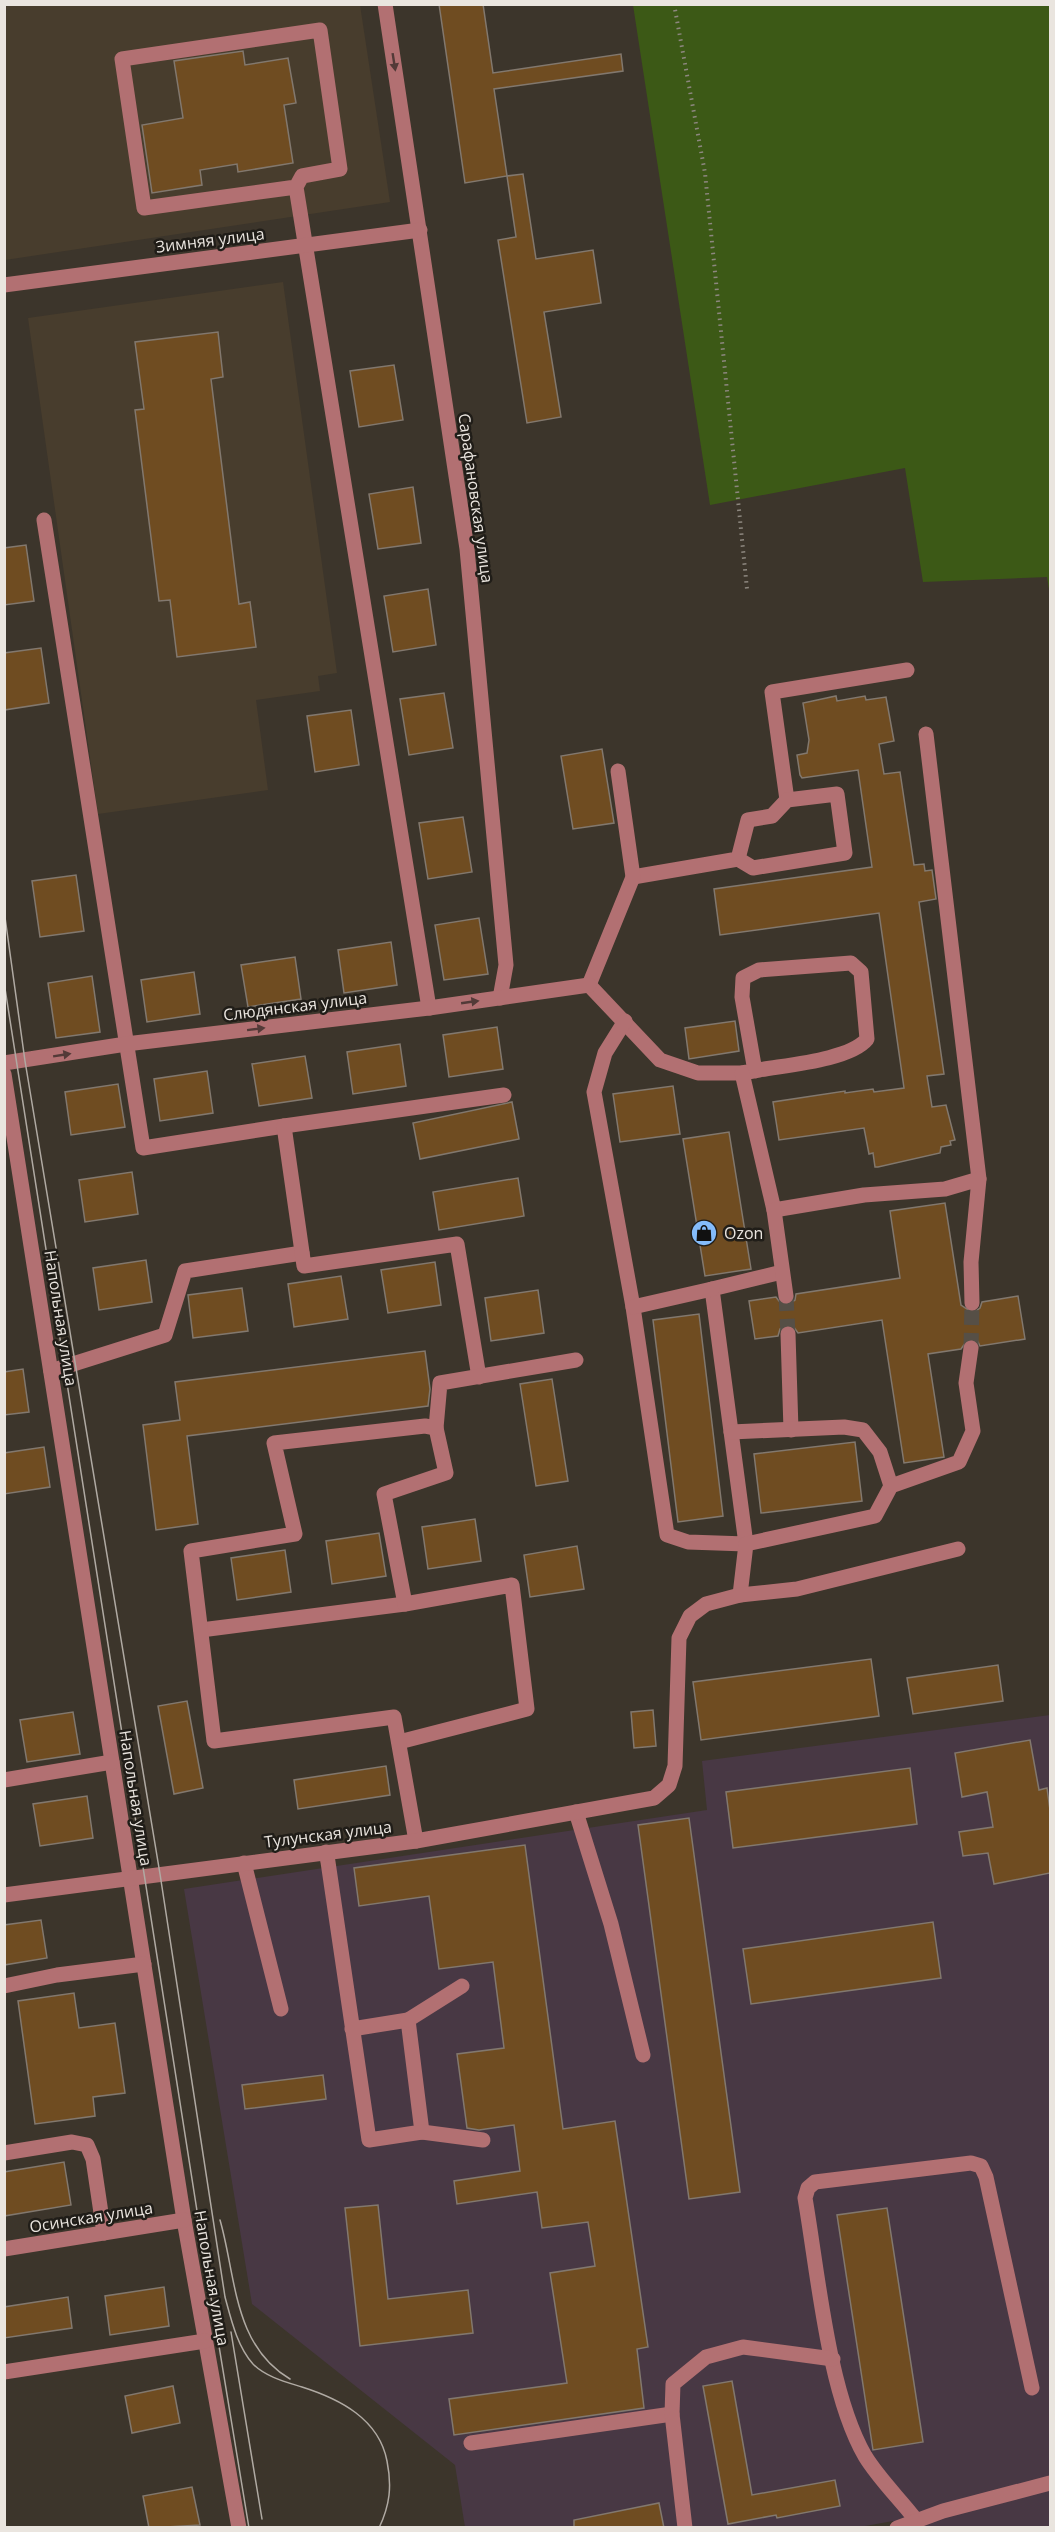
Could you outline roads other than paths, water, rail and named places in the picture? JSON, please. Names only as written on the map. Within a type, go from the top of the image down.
[{"type":"street","name":"Сарафановская улица","points":[[385,4],[467,549],[506,965],[500,998]]},
{"type":"street","points":[[296,187],[144,208],[122,59],[320,30],[340,169],[302,176],[296,187],[308,245],[356,566],[429,1008]]},
{"type":"street","name":"Зимняя улица","points":[[4,285],[420,230]]},
{"type":"street","points":[[44,520],[143,1148],[504,1095]]},
{"type":"street","points":[[787,800],[772,692],[907,670]]},
{"type":"street","points":[[926,734],[979,1179],[971,1262],[972,1303]]},
{"type":"street","points":[[618,771],[633,877],[589,985],[660,1060],[698,1073],[749,1072],[820,1059],[860,1048],[867,1039],[861,972],[851,963],[759,970],[743,978],[742,998],[749,1072],[774,1210],[786,1296]]},
{"type":"street","points":[[633,877],[738,859],[753,868],[845,853],[837,794],[787,800],[772,816],[748,820],[738,859]]},
{"type":"street","name":"Слюдянская улица","points":[[4,1063],[126,1044],[429,1008],[589,985]]},
{"type":"street","points":[[625,1021],[605,1053],[594,1092],[633,1307],[667,1535],[688,1542],[746,1544],[875,1516],[891,1486],[959,1462],[973,1431],[966,1383],[971,1348]]},
{"type":"street","name":"Напольная улица","points":[[4,1074],[184,2220],[238,2528]]},
{"type":"street","points":[[284,1126],[304,1266],[457,1244],[479,1377]]},
{"type":"street","points":[[774,1210],[864,1195],[945,1188],[979,1179]]},
{"type":"street","points":[[51,1371],[165,1335],[185,1271],[302,1253]]},
{"type":"street","points":[[633,1307],[782,1272]]},
{"type":"street","points":[[712,1289],[746,1544],[740,1594],[797,1589],[958,1550]]},
{"type":"street","points":[[788,1334],[791,1430]]},
{"type":"street","points":[[405,1604],[384,1494],[446,1473],[436,1428],[440,1383],[576,1360]]},
{"type":"street","points":[[416,1841],[394,1717],[214,1741],[191,1551],[295,1534],[274,1443],[425,1426],[436,1428]]},
{"type":"street","points":[[731,1432],[844,1427],[863,1430],[880,1452],[891,1486]]},
{"type":"street","points":[[201,1630],[405,1604],[512,1584],[527,1709],[399,1742]]},
{"type":"street","name":"Тулунская улица","points":[[4,1894],[416,1841],[654,1798],[669,1785],[675,1766],[679,1638],[690,1616],[706,1604],[740,1594]]},
{"type":"street","points":[[4,1780],[112,1762]]},
{"type":"street","points":[[576,1812],[610,1924],[643,2055]]},
{"type":"street","points":[[326,1852],[369,2140],[422,2132],[483,2140]]},
{"type":"street","points":[[244,1863],[281,2009]]},
{"type":"street","points":[[4,1986],[57,1975],[144,1964]]},
{"type":"street","points":[[352,2029],[408,2020],[462,1986]]},
{"type":"street","points":[[408,2020],[422,2132]]},
{"type":"street","points":[[4,2153],[72,2142],[87,2145],[93,2159],[104,2233]]},
{"type":"street","points":[[916,2520],[866,2456],[845,2408],[833,2359],[805,2198],[808,2188],[815,2182],[971,2163],[981,2166],[986,2177],[1032,2388]]},
{"type":"street","name":"Осинская улица","points":[[4,2249],[184,2220]]},
{"type":"street","points":[[4,2372],[205,2341]]},
{"type":"street","points":[[685,2528],[672,2414],[673,2384],[706,2357],[743,2347],[833,2359]]},
{"type":"street","points":[[471,2444],[672,2414]]},
{"type":"street","points":[[897,2528],[943,2511],[1050,2483]]},
{"type":"tunnel","points":[[786,1296],[788,1334]]},
{"type":"tunnel","points":[[971,1348],[972,1303]]},
{"type":"tram line","points":[[4,910],[25,1061],[160,1874],[225,2297],[239,2341],[247,2357],[258,2369],[343,2405],[367,2422],[376,2433],[383,2446],[389,2479],[388,2503],[379,2528]]},
{"type":"tram line","points":[[4,982],[249,2528]]},
{"type":"tram line","points":[[220,2220],[234,2286],[247,2329],[257,2348],[271,2365],[290,2379]]},
{"type":"tram line","points":[[231,2332],[262,2519]]},
{"type":"place","name":"Ozon","points":[[704,1233]]}]
